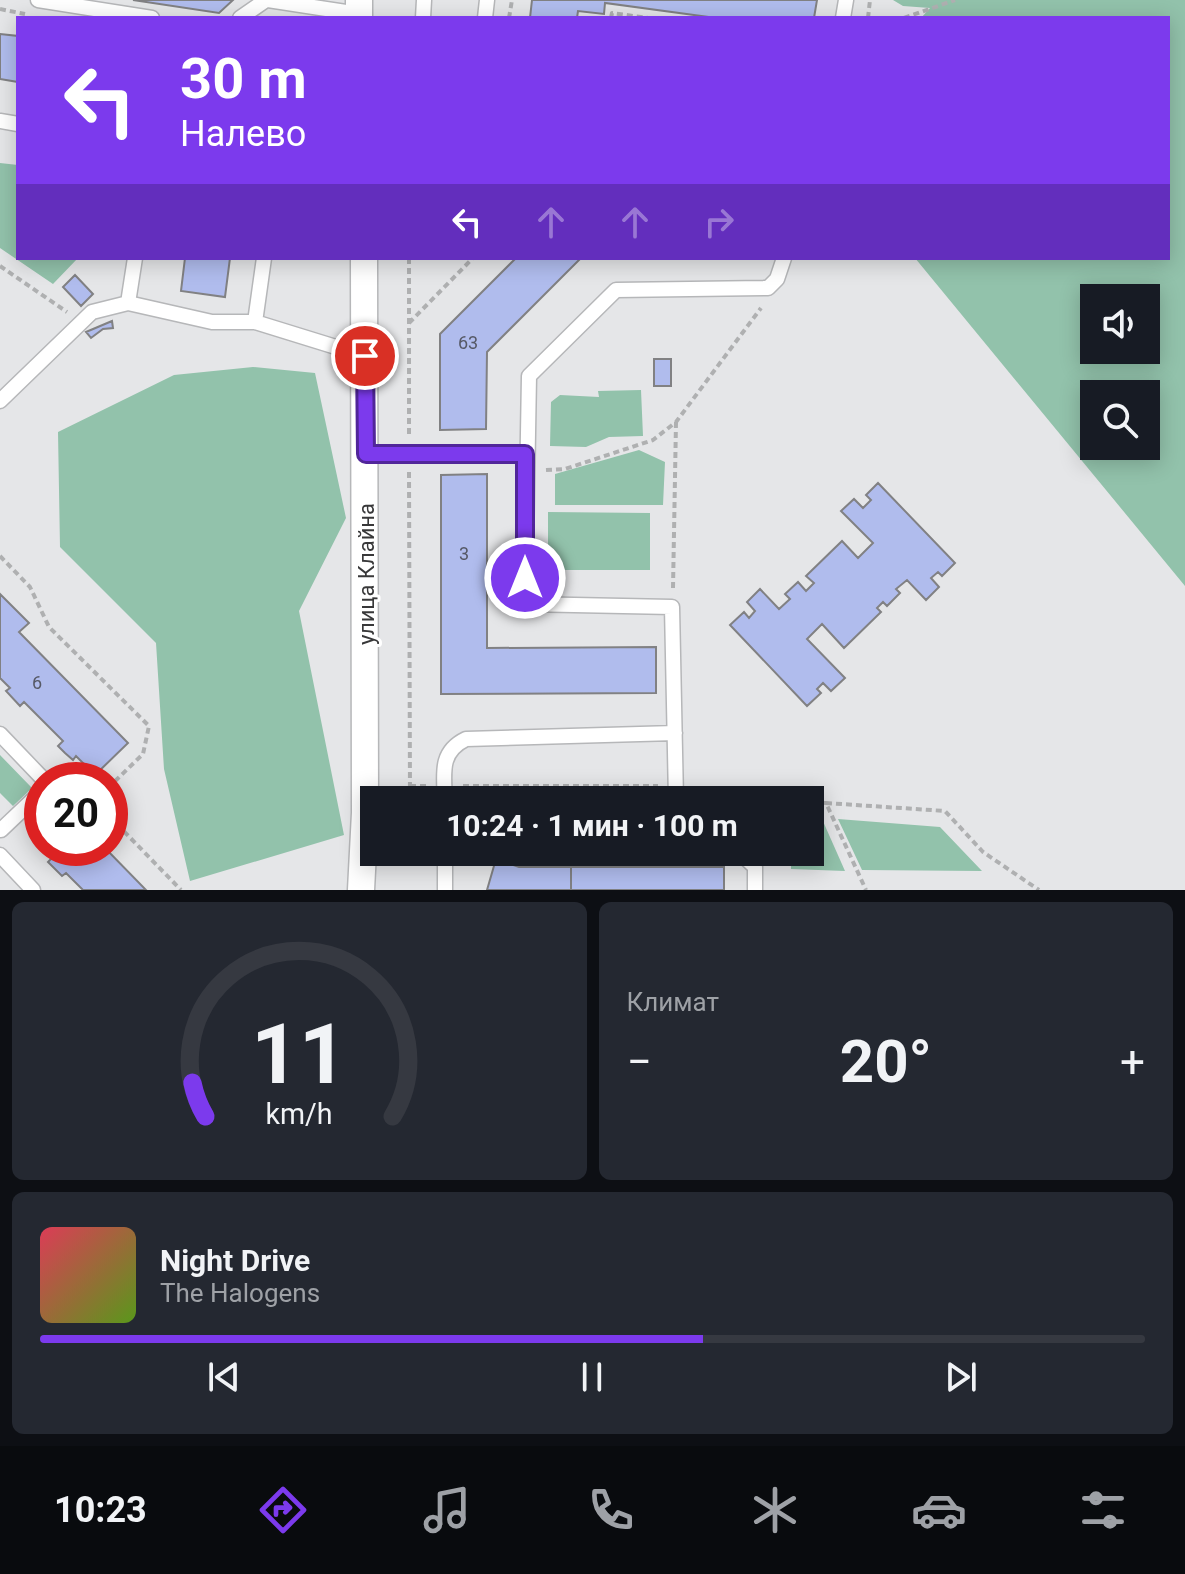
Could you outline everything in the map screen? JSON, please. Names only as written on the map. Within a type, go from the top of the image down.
[{"type":"street","name":"улица Клайна","points":[[364,260],[369,786]]},
{"type":"street","name":"улица Клайна","points":[[361,890],[364,866]]},
{"type":"lane","points":[[38,0],[139,16]]},
{"type":"lane","points":[[243,16],[267,0],[359,11]]},
{"type":"lane","points":[[128,303],[135,260]]},
{"type":"lane","points":[[255,322],[264,260]]},
{"type":"lane","points":[[676,786],[672,607],[525,604],[525,454],[529,376],[616,290],[768,288],[777,279],[783,260]]},
{"type":"lane","points":[[0,401],[92,312],[128,303],[212,322],[255,322],[365,356]]},
{"type":"lane","points":[[366,454],[525,454]]},
{"type":"lane","points":[[445,786],[444,759],[452,746],[466,739],[675,733]]},
{"type":"lane","points":[[0,734],[27,762]]},
{"type":"lane","points":[[0,830],[24,808]]},
{"type":"lane","points":[[0,855],[33,890]]},
{"type":"lane","points":[[445,866],[445,890]]},
{"type":"lane","points":[[754,866],[755,890]]},
{"type":"path","points":[[910,16],[955,0]]},
{"type":"path","points":[[611,16],[612,13],[632,16]]},
{"type":"path","points":[[409,260],[410,786]]},
{"type":"path","points":[[409,323],[471,260]]},
{"type":"path","points":[[0,266],[82,322]]},
{"type":"path","points":[[525,471],[565,469],[653,440],[676,422],[759,314],[768,288]]},
{"type":"path","points":[[672,607],[676,422]]},
{"type":"path","points":[[0,556],[30,587],[49,627],[149,726],[143,754],[128,769]]},
{"type":"path","points":[[866,890],[826,803],[945,811],[983,852],[1039,890]]},
{"type":"path","points":[[128,836],[181,890]]},
{"type":"green space","points":[[893,0],[1185,0],[1185,586],[1081,460],[1160,460],[1160,380],[1080,380],[1080,458],[917,260],[1170,260],[1170,16],[923,16],[930,8],[903,6]]},
{"type":"green space","points":[[0,163],[16,165],[16,259],[0,248]]},
{"type":"green space","points":[[18,260],[76,260],[53,284]]},
{"type":"green space","points":[[253,367],[315,373],[346,518],[299,611],[344,835],[190,881],[164,769],[156,643],[60,547],[58,432],[174,375]]},
{"type":"green space","points":[[641,390],[643,436],[609,437],[586,447],[550,446],[551,402],[560,395],[599,397],[598,391]]},
{"type":"green space","points":[[639,450],[665,462],[663,505],[555,505],[555,474]]},
{"type":"green space","points":[[548,512],[650,513],[650,570],[548,570]]},
{"type":"green space","points":[[0,755],[24,780],[24,796],[13,806],[0,793]]},
{"type":"green space","points":[[838,819],[940,827],[982,871],[862,870]]},
{"type":"green space","points":[[824,824],[845,871],[791,869],[791,866],[824,866]]},
{"type":"building","points":[[133,0],[233,0],[219,13]]},
{"type":"building","points":[[532,0],[817,0],[814,16],[701,16],[605,3],[604,14],[578,11],[577,16],[530,16]]},
{"type":"building","points":[[0,34],[16,36],[16,82],[0,79]]},
{"type":"building","points":[[185,260],[230,260],[225,297],[181,291]]},
{"type":"building","points":[[514,260],[579,260],[487,352],[486,429],[440,430],[440,334]]},
{"type":"building","points":[[75,275],[93,294],[81,306],[63,287]]},
{"type":"building","points":[[112,321],[113,328],[103,329],[91,338],[86,332]]},
{"type":"building","points":[[654,359],[671,359],[671,386],[654,386]]},
{"type":"building","points":[[487,474],[487,648],[656,647],[656,693],[441,694],[441,475]]},
{"type":"building","points":[[878,483],[955,563],[942,576],[938,572],[931,578],[939,587],[926,600],[907,580],[896,589],[900,593],[887,606],[883,602],[877,608],[881,612],[844,648],[822,624],[807,639],[845,678],[831,691],[823,683],[817,689],[821,693],[807,706],[730,625],[744,612],[749,618],[755,611],[747,602],[760,589],[779,609],[790,599],[785,594],[798,582],[806,591],[814,583],[806,576],[842,541],[858,558],[873,543],[841,511],[854,499],[863,508],[871,500],[866,495]]},
{"type":"building","points":[[0,594],[29,623],[19,632],[128,743],[108,762],[82,762],[76,756],[73,760],[58,746],[63,741],[24,702],[20,706],[6,691],[10,688],[0,678]]},
{"type":"building","points":[[52,866],[123,866],[146,890],[83,890],[66,873],[62,876]]},
{"type":"building","points":[[494,866],[571,867],[571,890],[487,890]]},
{"type":"building","points":[[571,867],[724,867],[724,890],[571,890]]},
{"type":"route","points":[[365,356],[366,454],[525,454],[525,578]]}]
